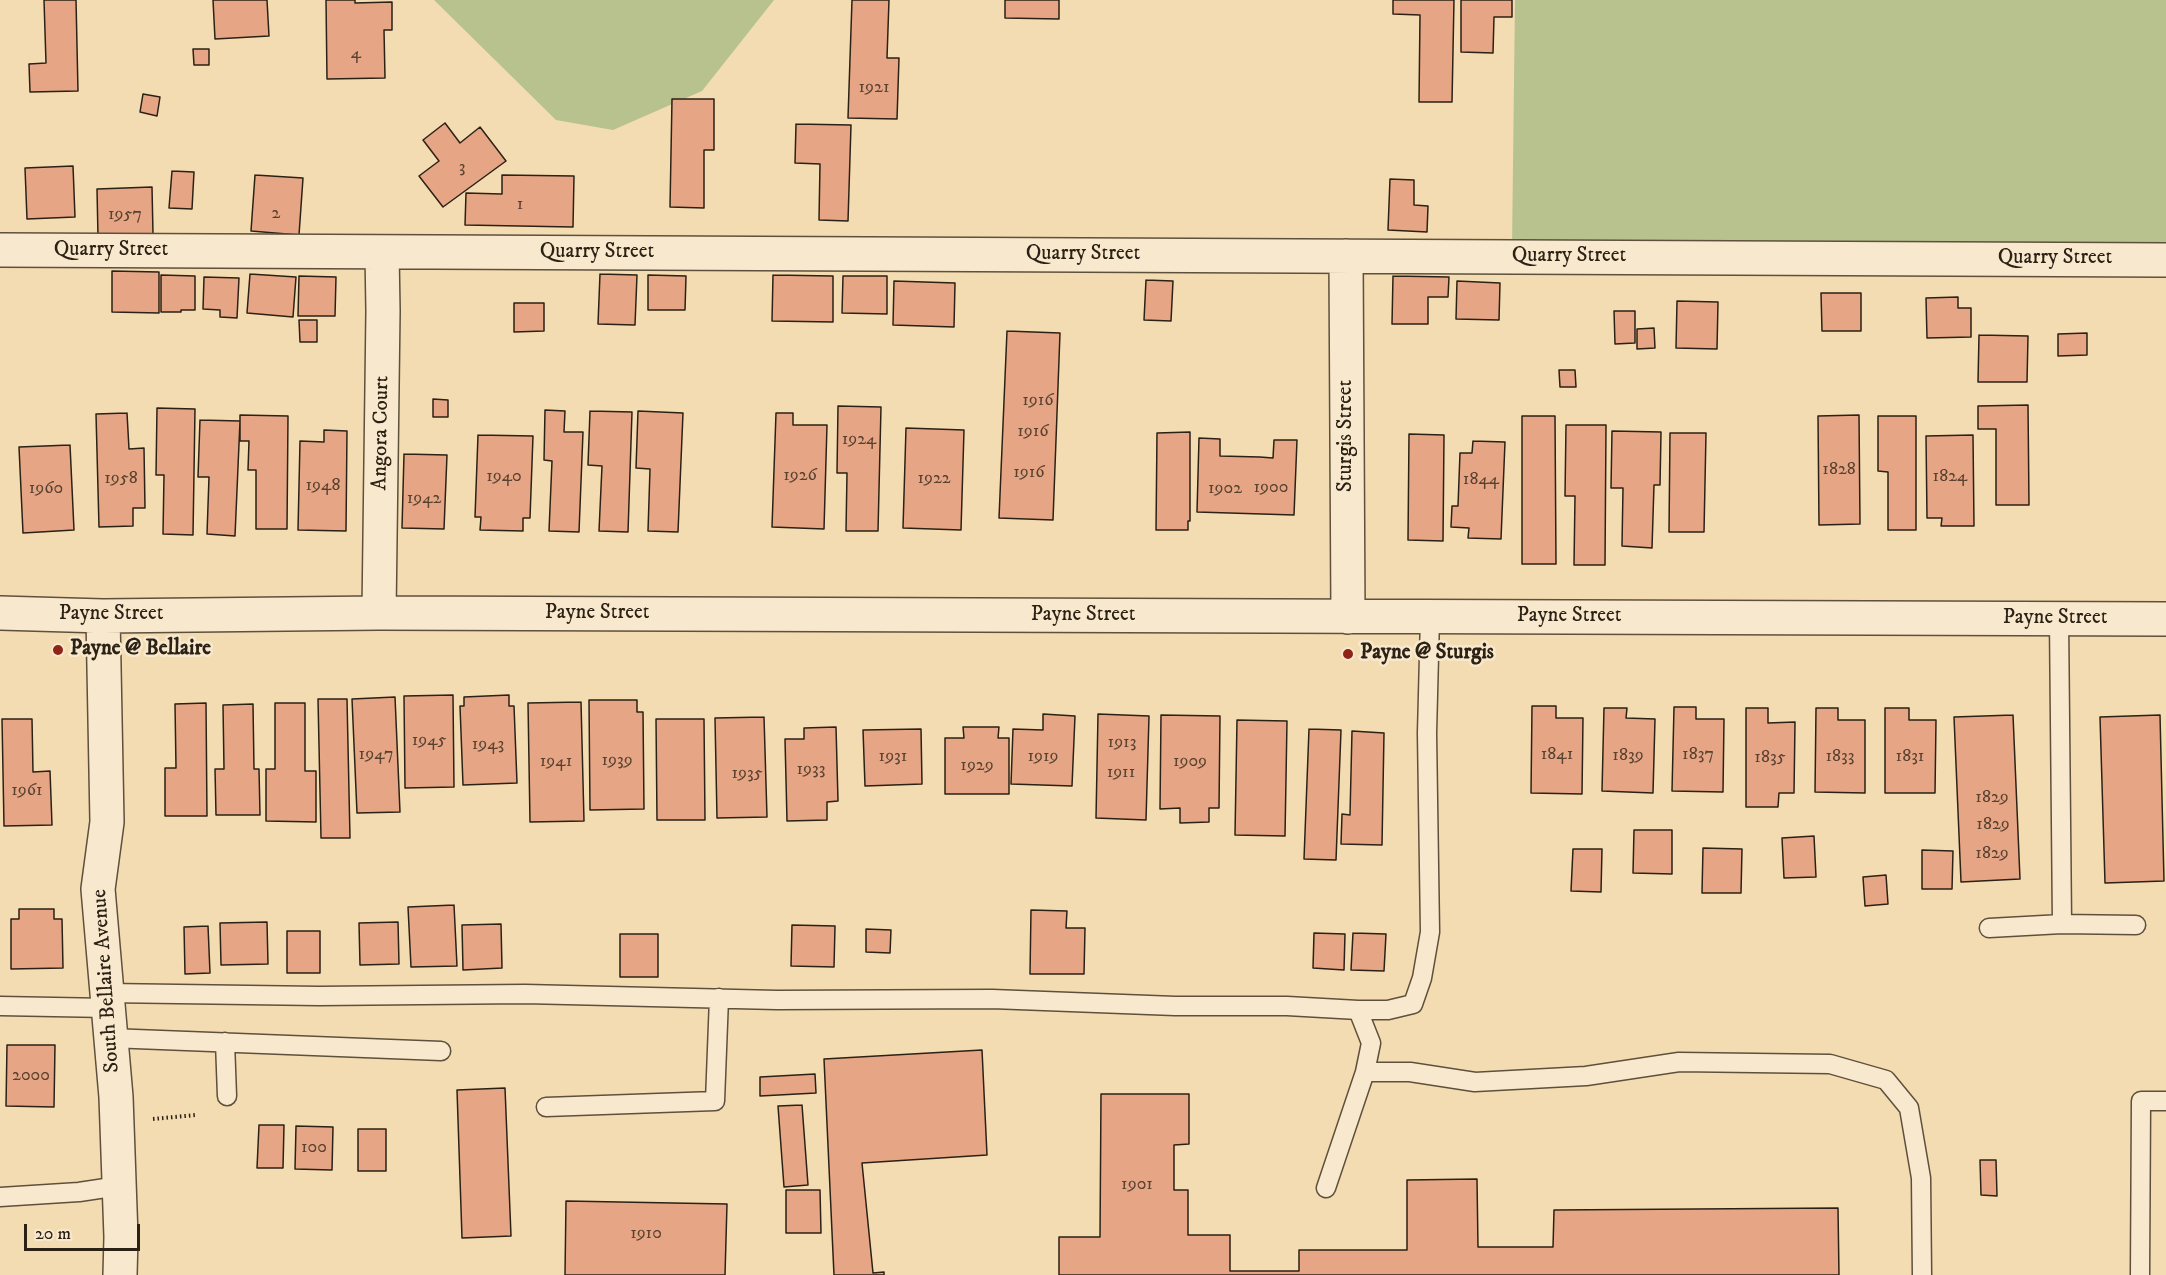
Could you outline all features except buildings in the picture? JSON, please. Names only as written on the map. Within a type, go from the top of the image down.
[{"type":"street","name":"Quarry Street","points":[[0,250],[2166,260]]},
{"type":"street","name":"Angora Court","points":[[379,613],[382,252]]},
{"type":"street","name":"Sturgis Street","points":[[1346,256],[1348,616]]},
{"type":"street","name":"Payne Street","points":[[0,613],[103,616],[379,613],[2166,619]]},
{"type":"street","name":"South Bellaire Avenue","points":[[103,616],[107,822],[98,889],[116,1097],[121,1237],[120,1275]]},
{"type":"lane","points":[[0,1006],[109,1013],[319,996],[525,994],[777,1000],[992,999],[1175,1006],[1287,1006],[1358,1010],[1388,1010],[1413,1004],[1422,978],[1430,932],[1426,733],[1430,617]]},
{"type":"lane","points":[[2059,619],[2062,924]]},
{"type":"lane","points":[[1989,928],[2062,924],[2136,925]]},
{"type":"lane","points":[[546,1107],[715,1101],[719,998]]},
{"type":"lane","points":[[1326,1188],[1365,1072],[1371,1043],[1358,1010]]},
{"type":"lane","points":[[109,1013],[225,1042],[441,1051]]},
{"type":"lane","points":[[225,1042],[227,1096]]},
{"type":"lane","points":[[1365,1072],[1410,1072],[1475,1082],[1586,1076],[1680,1062],[1830,1064],[1886,1080],[1909,1108],[1921,1178],[1922,1275]]},
{"type":"lane","points":[[2140,1275],[2141,1101],[2166,1101]]},
{"type":"lane","points":[[0,1197],[79,1192],[118,1186]]},
{"type":"green space","points":[[434,0],[774,0],[702,91],[613,130],[556,120]]},
{"type":"green space","points":[[1515,0],[2166,0],[2166,250],[1512,247]]},
{"type":"place","name":"Payne @ Bellaire","points":[[58,650]]},
{"type":"place","name":"Payne @ Sturgis","points":[[1348,654]]}]
